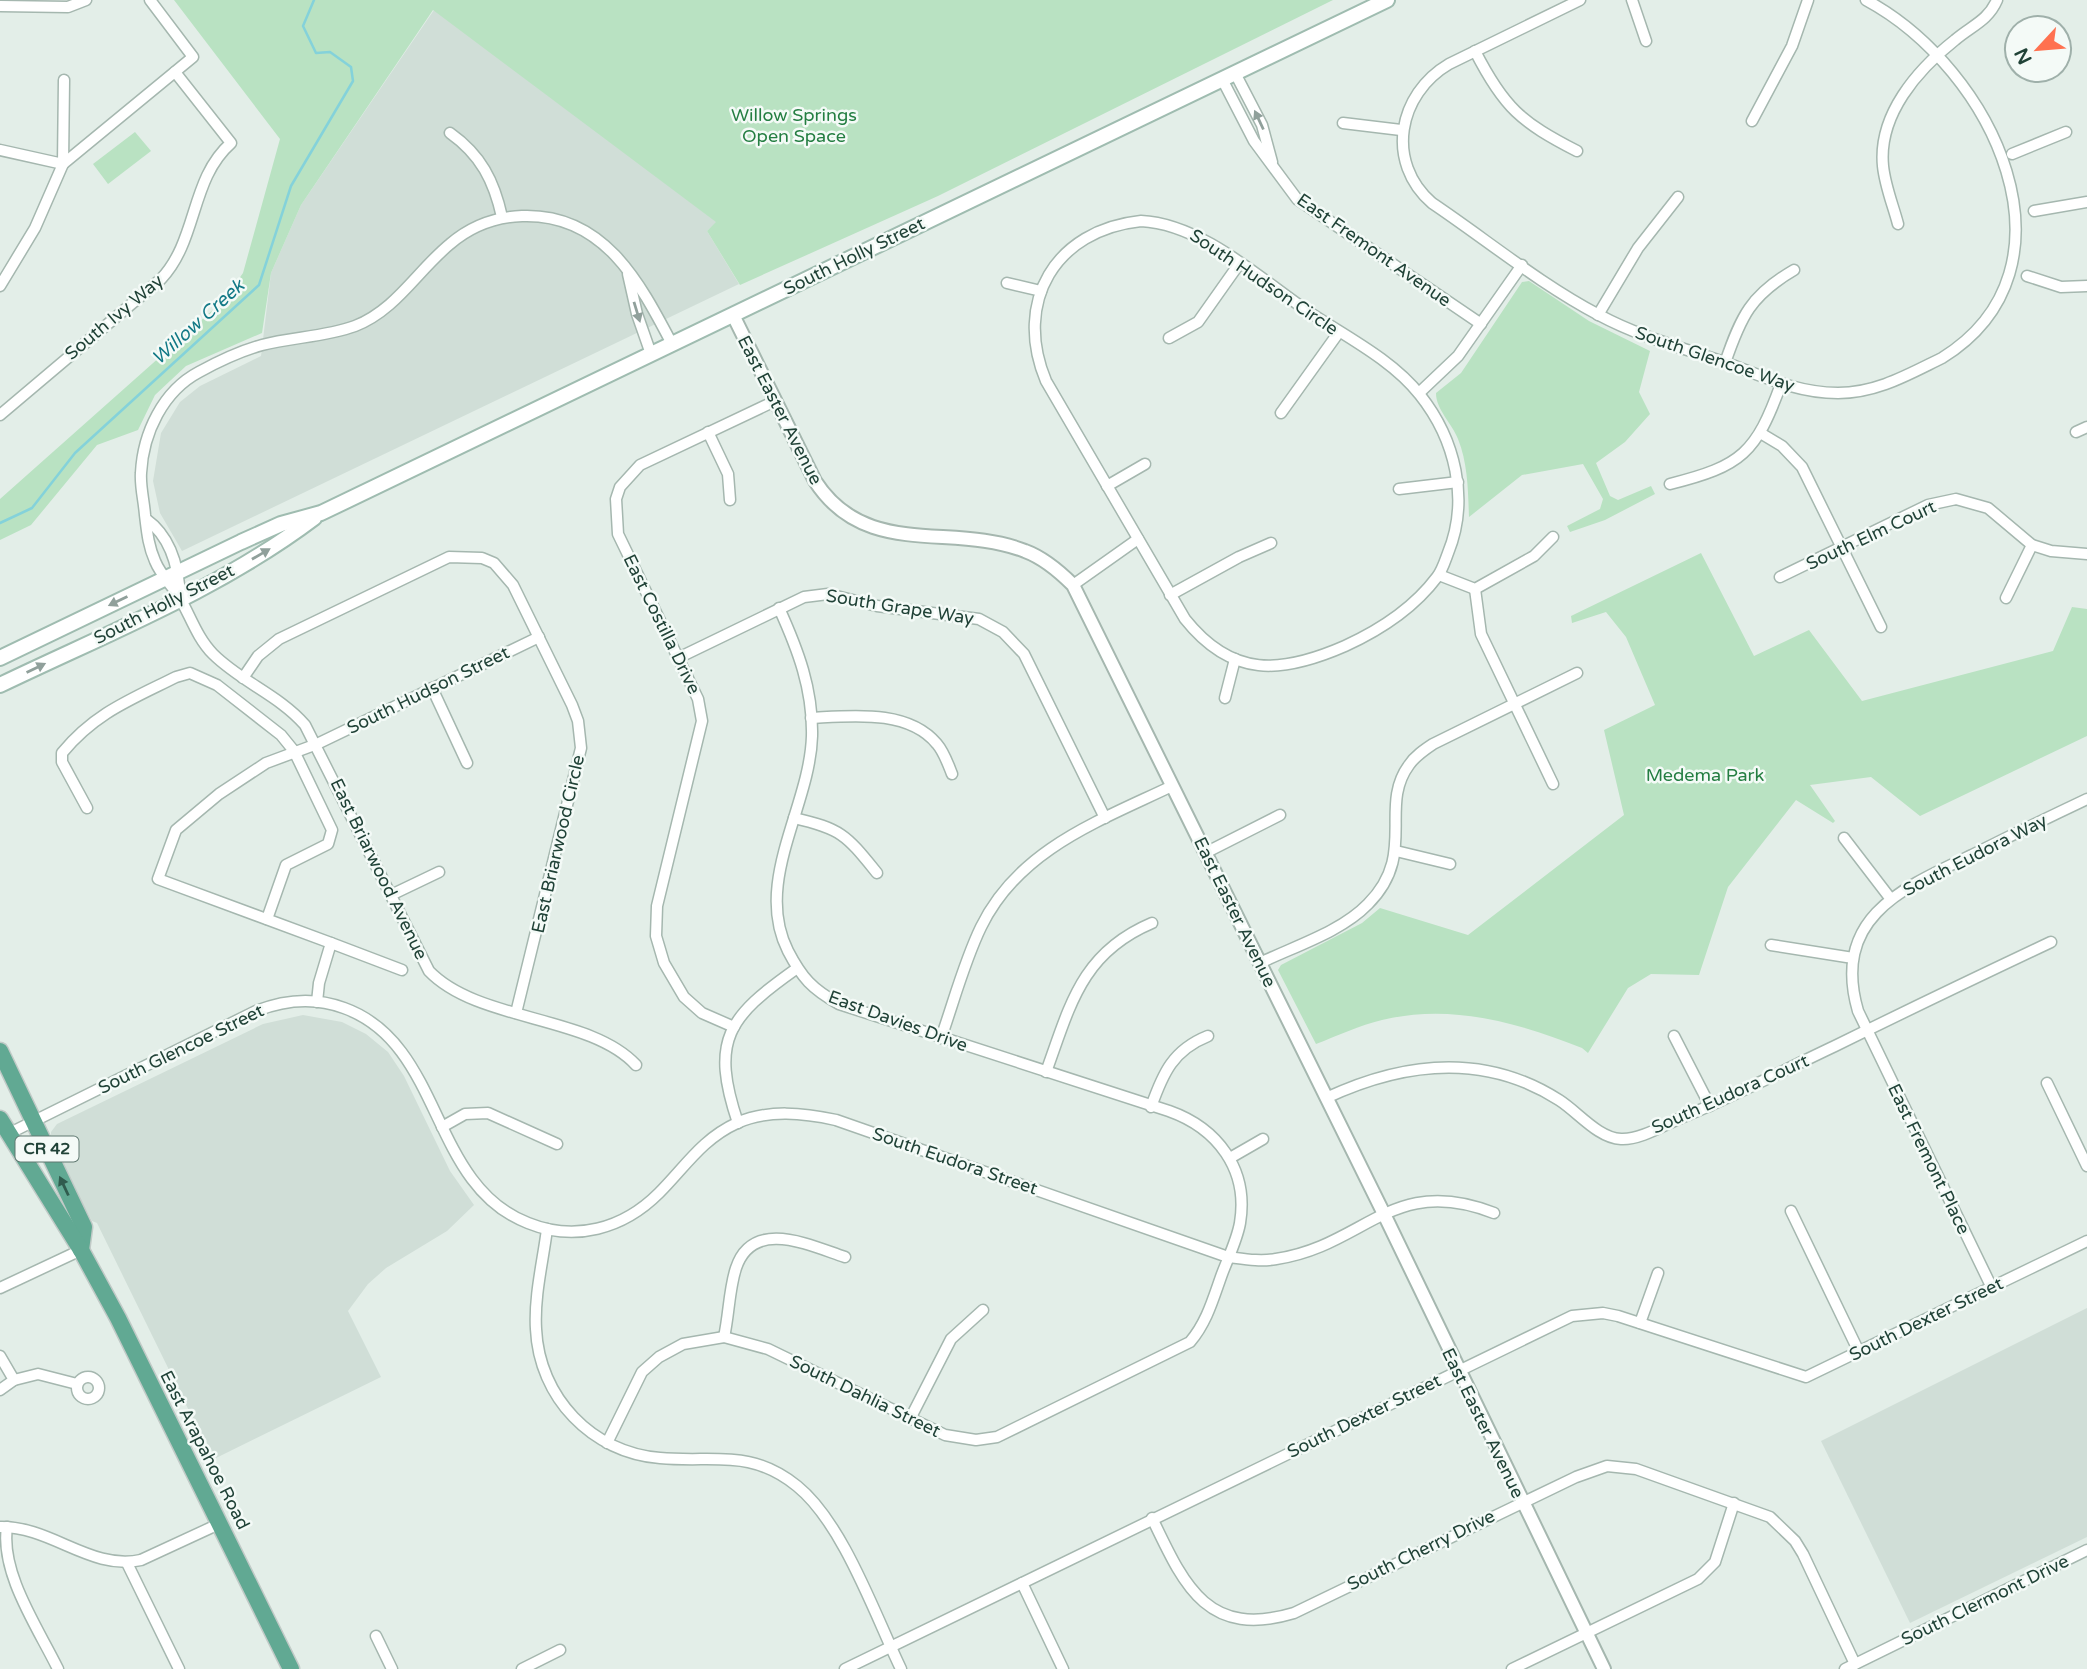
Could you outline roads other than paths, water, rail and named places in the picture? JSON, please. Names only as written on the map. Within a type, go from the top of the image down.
[{"type":"main road","name":"South Holly Street","points":[[0,685],[180,598],[265,552],[321,513],[1387,0]]},
{"type":"main road","name":"South Holly Street","points":[[0,658],[282,524],[321,513]]},
{"type":"main road","name":"East Arapahoe Road","points":[[0,1051],[84,1227],[81,1250]]},
{"type":"main road","name":"East Arapahoe Road","points":[[0,1119],[81,1250],[221,1523],[290,1669]]},
{"type":"street","points":[[0,6],[68,7],[86,0]]},
{"type":"street","points":[[63,164],[193,57],[150,0]]},
{"type":"street","points":[[1343,123],[1401,130],[1419,89],[1438,71],[1580,0]]},
{"type":"street","points":[[1632,0],[1646,41]]},
{"type":"street","points":[[1752,121],[1792,46],[1808,0]]},
{"type":"street","points":[[1866,0],[1906,24],[1942,53],[1982,100],[2015,159],[2066,132]]},
{"type":"street","points":[[1898,224],[1883,167],[1884,136],[1902,96],[1942,53],[1983,22],[1997,0]]},
{"type":"street","points":[[1475,51],[1494,88],[1512,110],[1541,132],[1577,151]]},
{"type":"street","name":"South Ivy Way","points":[[0,415],[161,279],[181,254],[206,175],[216,157],[231,143],[175,72]]},
{"type":"street","name":"East Fremont Avenue","points":[[1229,76],[1250,135],[1288,190],[1310,208],[1480,324]]},
{"type":"street","name":"East Fremont Avenue","points":[[1229,76],[1262,125],[1275,169]]},
{"type":"street","points":[[0,286],[35,228],[63,164],[64,80]]},
{"type":"street","name":"South Glencoe Way","points":[[1401,130],[1408,170],[1426,198],[1522,265],[1598,315],[1661,342],[1781,384],[1838,393],[1882,386],[1973,342],[2000,319]]},
{"type":"street","points":[[450,133],[470,150],[488,172],[502,217],[539,216],[583,228],[606,244],[649,302],[672,344]]},
{"type":"street","points":[[0,150],[63,164]]},
{"type":"street","points":[[1598,315],[1638,248],[1678,197]]},
{"type":"street","points":[[2031,200],[2034,227]]},
{"type":"street","points":[[2034,211],[2087,202]]},
{"type":"street","name":"East Briarwood Avenue","points":[[502,217],[481,224],[448,245],[391,305],[373,318],[334,332],[239,352],[183,382],[159,411],[145,446],[140,475],[146,537],[163,579],[180,598],[212,653],[293,712],[317,744],[429,971],[436,979],[460,994],[613,1046],[636,1065]]},
{"type":"street","name":"South Hudson Circle","points":[[1235,659],[1207,643],[1185,619],[1038,361],[1033,335],[1034,313],[1041,291],[1053,267],[1068,250],[1090,234],[1119,223],[1156,221],[1180,227],[1339,332],[1390,368],[1419,393],[1448,439],[1458,482],[1458,523],[1439,575]]},
{"type":"street","points":[[1169,338],[1198,322],[1239,264]]},
{"type":"street","points":[[1419,393],[1453,362],[1522,265]]},
{"type":"street","points":[[627,270],[637,314],[652,354]]},
{"type":"street","points":[[1725,363],[1738,324],[1749,306],[1768,285],[1794,270]]},
{"type":"street","points":[[2021,288],[2028,271],[2061,287],[2087,286]]},
{"type":"street","points":[[1007,283],[1041,291]]},
{"type":"street","name":"East Easter Avenue","points":[[733,315],[815,481],[833,504],[848,516],[865,526],[895,533],[992,543],[1025,551],[1059,571],[1073,585],[1207,852],[1384,1214],[1521,1503],[1604,1669]]},
{"type":"street","points":[[1281,413],[1339,332]]},
{"type":"street","points":[[1670,484],[1726,467],[1762,434],[1781,384]]},
{"type":"street","name":"East Costilla Drive","points":[[734,1027],[702,1013],[684,997],[663,963],[656,936],[657,906],[702,731],[698,698],[618,534],[615,499],[620,487],[640,465],[775,401]]},
{"type":"street","points":[[2076,432],[2087,427]]},
{"type":"street","points":[[708,432],[728,474],[730,500]]},
{"type":"street","points":[[1762,434],[1782,446],[1802,467],[1843,545],[1881,627]]},
{"type":"street","points":[[1107,486],[1145,464]]},
{"type":"street","points":[[1399,489],[1458,482]]},
{"type":"street","name":"South Elm Court","points":[[1780,578],[1928,505],[1956,499],[1988,508],[2032,545],[2051,551],[2087,554]]},
{"type":"street","points":[[146,519],[162,534],[179,572],[180,598]]},
{"type":"street","points":[[1475,589],[1534,556],[1553,537]]},
{"type":"street","points":[[1073,585],[1138,539]]},
{"type":"street","points":[[1170,595],[1239,556],[1271,543]]},
{"type":"street","points":[[2006,598],[2032,545]]},
{"type":"street","name":"East Briarwood Circle","points":[[243,678],[258,656],[279,639],[449,557],[482,558],[494,563],[513,585],[578,721],[581,748],[516,1013]]},
{"type":"street","points":[[1225,698],[1235,659],[1279,666],[1314,659],[1391,622],[1439,575],[1475,589]]},
{"type":"street","points":[[1475,589],[1481,634],[1553,784]]},
{"type":"street","name":"South Grape Way","points":[[678,657],[804,597],[828,594],[877,606],[966,616],[992,625],[1015,642],[1024,654],[1105,818]]},
{"type":"street","name":"East Davies Drive","points":[[779,608],[798,650],[806,676],[811,718],[810,752],[776,895],[778,923],[796,969],[811,986],[839,1003],[1198,1124],[1220,1144],[1237,1173],[1241,1203],[1240,1224],[1228,1257]]},
{"type":"street","name":"South Hudson Street","points":[[267,919],[158,879],[176,830],[219,794],[266,763],[317,744],[539,637]]},
{"type":"street","points":[[86,808],[62,762],[62,753],[96,718],[190,673],[217,685],[281,735],[295,751],[332,830],[328,844],[286,865],[267,919],[402,970]]},
{"type":"street","points":[[1260,962],[1357,914],[1383,886],[1396,851],[1397,790],[1410,763],[1433,744],[1577,673]]},
{"type":"street","points":[[432,688],[467,763]]},
{"type":"street","points":[[811,718],[852,716],[906,722],[926,732],[937,743],[952,774]]},
{"type":"street","points":[[941,1038],[973,946],[1002,894],[1043,852],[1172,786]]},
{"type":"street","name":"South Eudora Way","points":[[1867,1030],[1852,991],[1853,958],[1865,925],[1890,898],[1908,885],[2087,799]]},
{"type":"street","points":[[1207,852],[1280,815]]},
{"type":"street","points":[[794,818],[837,830],[850,840],[877,873]]},
{"type":"street","points":[[1844,838],[1890,898]]},
{"type":"street","points":[[1396,851],[1450,864]]},
{"type":"street","points":[[391,895],[439,872]]},
{"type":"street","points":[[1046,1072],[1073,997],[1085,974],[1121,939],[1152,923]]},
{"type":"street","name":"South Eudora Court","points":[[1326,1098],[1387,1074],[1419,1067],[1455,1067],[1488,1072],[1526,1083],[1557,1098],[1602,1133],[1621,1139],[1710,1106],[2050,942]]},
{"type":"street","points":[[317,1002],[319,983],[331,943]]},
{"type":"street","points":[[1771,945],[1853,958]]},
{"type":"street","points":[[738,1123],[724,1077],[724,1060],[734,1027],[739,1015],[757,996],[796,969]]},
{"type":"street","name":"South Glencoe Street","points":[[8,1134],[256,1011],[293,1001],[317,1002],[355,1012],[393,1039],[412,1064],[469,1175],[491,1200],[514,1217],[547,1229]]},
{"type":"street","name":"East Fremont Place","points":[[1867,1030],[1992,1288]]},
{"type":"street","points":[[1151,1107],[1168,1064],[1182,1049],[1208,1036]]},
{"type":"street","points":[[1674,1036],[1710,1106]]},
{"type":"street","points":[[2047,1083],[2087,1166]]},
{"type":"street","points":[[442,1127],[465,1114],[488,1113],[557,1144]]},
{"type":"street","name":"South Eudora Street","points":[[547,1229],[586,1232],[632,1215],[661,1192],[704,1144],[738,1123],[782,1114],[807,1114],[836,1120],[1228,1257],[1263,1261],[1293,1256],[1384,1214],[1427,1199],[1450,1199],[1494,1213]]},
{"type":"street","points":[[1230,1158],[1263,1139]]},
{"type":"street","points":[[1791,1212],[1859,1352]]},
{"type":"street","points":[[547,1229],[536,1317],[540,1360],[561,1404],[575,1420],[607,1443],[659,1458],[714,1457],[744,1461],[778,1473],[797,1485],[818,1505],[835,1529],[901,1669]]},
{"type":"street","points":[[724,1337],[736,1268],[752,1246],[767,1239],[788,1238],[845,1257]]},
{"type":"street","name":"South Dexter Street","points":[[845,1669],[1572,1316],[1603,1313],[1795,1376],[1814,1374],[2087,1241]]},
{"type":"street","points":[[0,1288],[81,1250]]},
{"type":"street","name":"South Dahlia Street","points":[[607,1443],[642,1372],[659,1357],[682,1344],[724,1337],[768,1349],[953,1438],[976,1440],[997,1437],[1181,1349],[1202,1327],[1228,1257]]},
{"type":"street","points":[[1640,1323],[1657,1273]]},
{"type":"street","points":[[910,1419],[950,1339],[983,1310]]},
{"type":"street","points":[[0,1356],[14,1380]]},
{"type":"street","points":[[0,1390],[14,1380],[38,1374],[77,1384]]},
{"type":"street","name":"South Cherry Drive","points":[[1153,1518],[1177,1570],[1197,1598],[1213,1609],[1238,1619],[1271,1620],[1294,1613],[1521,1503],[1608,1466],[1636,1469],[1770,1517],[1795,1541],[1855,1664]]},
{"type":"street","points":[[1512,1669],[1698,1579],[1709,1570],[1717,1556],[1734,1503]]},
{"type":"street","points":[[58,1669],[9,1570],[4,1527],[43,1534],[109,1562],[127,1563],[141,1560],[221,1523]]},
{"type":"street","name":"South Clermont Drive","points":[[1845,1669],[2087,1550]]},
{"type":"street","points":[[127,1563],[179,1669]]},
{"type":"street","points":[[1022,1583],[1063,1669]]},
{"type":"street","points":[[376,1636],[392,1669]]},
{"type":"street","points":[[522,1669],[560,1650]]},
{"type":"waterway","name":"Willow Creek","points":[[0,523],[32,508],[75,453],[259,285],[291,186],[353,81],[351,67],[330,52],[316,53],[303,26],[314,0]]},
{"type":"park label","name":"Willow Springs Open Space","points":[[794,125]]},
{"type":"park label","name":"Medema Park","points":[[1705,775]]}]
